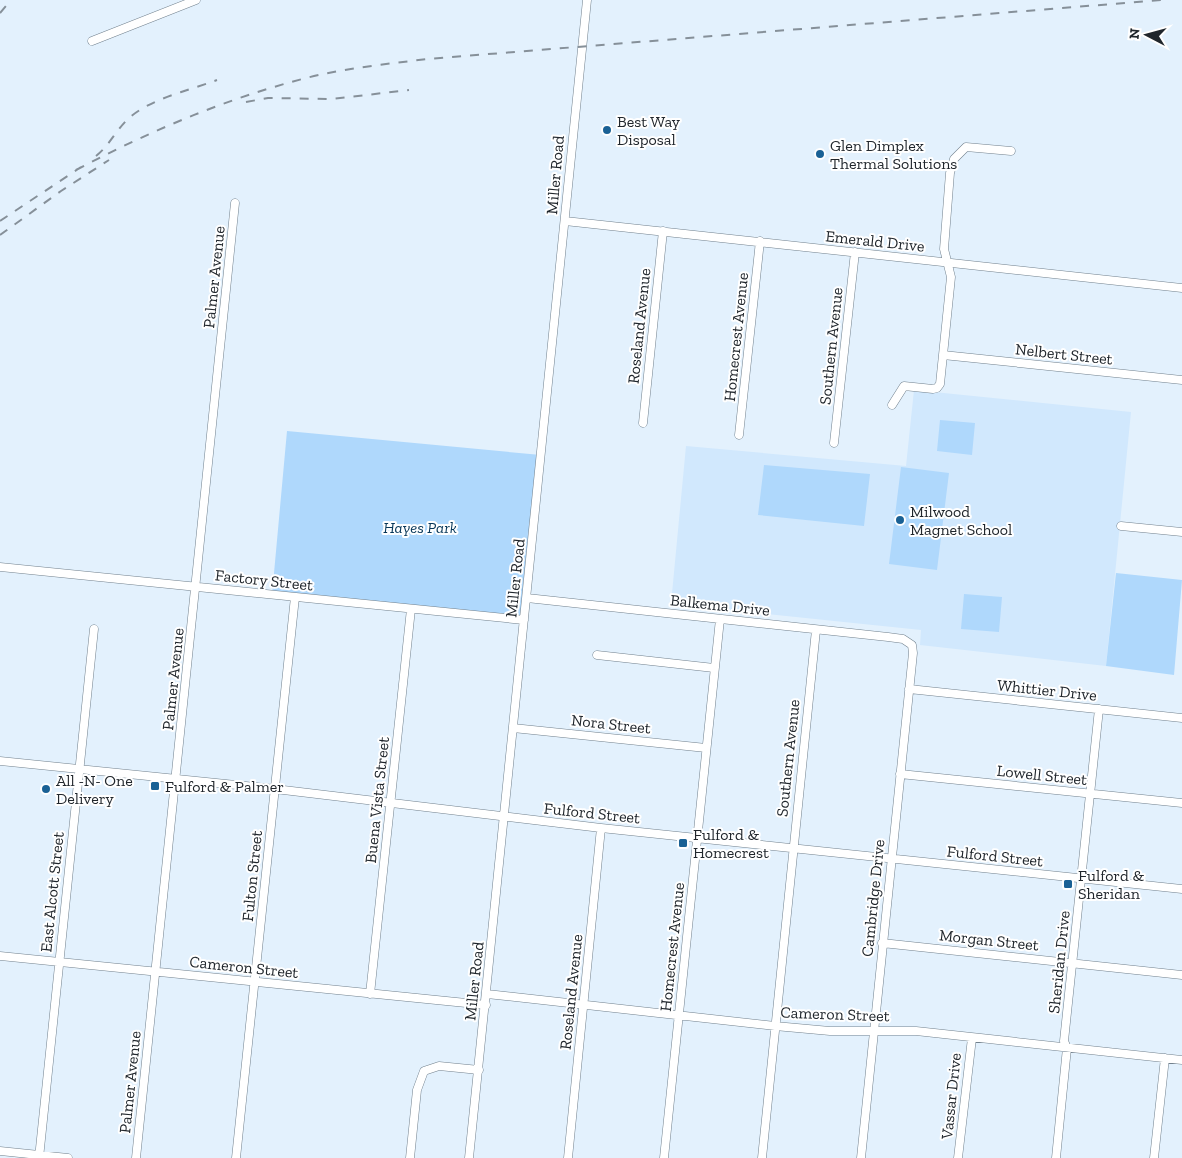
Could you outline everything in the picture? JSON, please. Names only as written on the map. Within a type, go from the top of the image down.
[{"type":"street","points":[[92,41],[196,0]]},
{"type":"street","name":"Miller Road","points":[[470,1158],[587,0]]},
{"type":"street","points":[[892,405],[904,386],[933,389],[939,387],[951,278],[944,249],[946,217],[952,165],[957,154],[963,149],[970,147],[1011,151]]},
{"type":"street","name":"Palmer Avenue","points":[[136,1158],[235,203]]},
{"type":"street","name":"Emerald Drive","points":[[565,221],[1182,288]]},
{"type":"street","name":"Roseland Avenue","points":[[643,423],[663,231]]},
{"type":"street","name":"Homecrest Avenue","points":[[739,435],[760,242]]},
{"type":"street","name":"Southern Avenue","points":[[834,443],[854,252]]},
{"type":"street","name":"Nelbert Street","points":[[943,355],[1182,380]]},
{"type":"street","points":[[1121,526],[1182,532]]},
{"type":"street","name":"Factory Street","points":[[0,567],[524,620]]},
{"type":"street","name":"Fulton Street","points":[[236,1158],[295,597]]},
{"type":"street","name":"Balkema Drive","points":[[527,598],[888,637],[909,642]]},
{"type":"street","name":"Buena Vista Street","points":[[370,994],[411,609]]},
{"type":"street","name":"Homecrest Avenue","points":[[664,1158],[720,619]]},
{"type":"street","name":"East Alcott Street","points":[[39,1156],[94,629]]},
{"type":"street","name":"Southern Avenue","points":[[762,1158],[792,848],[816,630]]},
{"type":"street","name":"Cambridge Drive","points":[[861,1158],[890,858],[913,653],[909,642]]},
{"type":"street","points":[[597,655],[714,668]]},
{"type":"street","name":"Whittier Drive","points":[[909,689],[1182,718]]},
{"type":"street","name":"Sheridan Drive","points":[[1056,1158],[1067,1048],[1064,1041],[1099,708]]},
{"type":"street","name":"Nora Street","points":[[513,728],[706,748]]},
{"type":"street","name":"Fulford Street","points":[[0,761],[275,789],[602,828],[1182,889]]},
{"type":"street","name":"Lowell Street","points":[[900,774],[1182,803]]},
{"type":"street","name":"Roseland Avenue","points":[[568,1158],[602,828]]},
{"type":"street","name":"Morgan Street","points":[[882,942],[1182,975]]},
{"type":"street","name":"Cameron Street","points":[[0,956],[486,1005]]},
{"type":"street","name":"Cameron Street","points":[[487,994],[775,1026],[830,1031],[916,1031],[1182,1060]]},
{"type":"street","name":"Vassar Drive","points":[[958,1158],[972,1038]]},
{"type":"street","points":[[1154,1158],[1165,1058]]},
{"type":"street","points":[[410,1158],[417,1090],[424,1071],[439,1066],[479,1070]]},
{"type":"street","points":[[0,1151],[68,1158]]},
{"type":"shaded area","name":"Milwood Magnet School","points":[[914,390],[1131,412],[1106,666],[920,645],[921,630],[671,604],[686,446],[906,466]]},
{"type":"green space","points":[[940,420],[975,423],[972,455],[937,451]]},
{"type":"green space","name":"Hayes Park","points":[[287,431],[541,455],[524,620],[272,595]]},
{"type":"green space","points":[[764,465],[870,474],[864,526],[758,515]]},
{"type":"green space","points":[[901,467],[949,473],[937,570],[889,564]]},
{"type":"green space","points":[[1116,573],[1182,580],[1174,675],[1106,666]]},
{"type":"green space","points":[[964,594],[1002,597],[999,632],[961,629]]},
{"type":"railway","points":[[0,13],[11,0]]},
{"type":"railway","points":[[76,170],[160,129],[217,106],[276,86],[351,69],[427,59],[1162,0]]},
{"type":"railway","points":[[96,156],[105,148],[124,123],[138,111],[159,100],[217,80]]},
{"type":"railway","points":[[246,102],[268,98],[332,99],[409,90]]},
{"type":"railway","points":[[0,235],[61,191],[109,160]]},
{"type":"railway","points":[[0,221],[81,167]]},
{"type":"place","name":"Best Way Disposal","points":[[607,130]]},
{"type":"place","name":"Glen Dimplex Thermal Solutions","points":[[820,154]]},
{"type":"place","name":"Milwood Magnet School","points":[[900,520]]},
{"type":"place","name":"Fulford & Palmer","points":[[155,786]]},
{"type":"place","name":"All -N- One Delivery","points":[[46,789]]},
{"type":"place","name":"Fulford & Homecrest","points":[[683,843]]},
{"type":"place","name":"Fulford & Sheridan","points":[[1068,884]]}]
